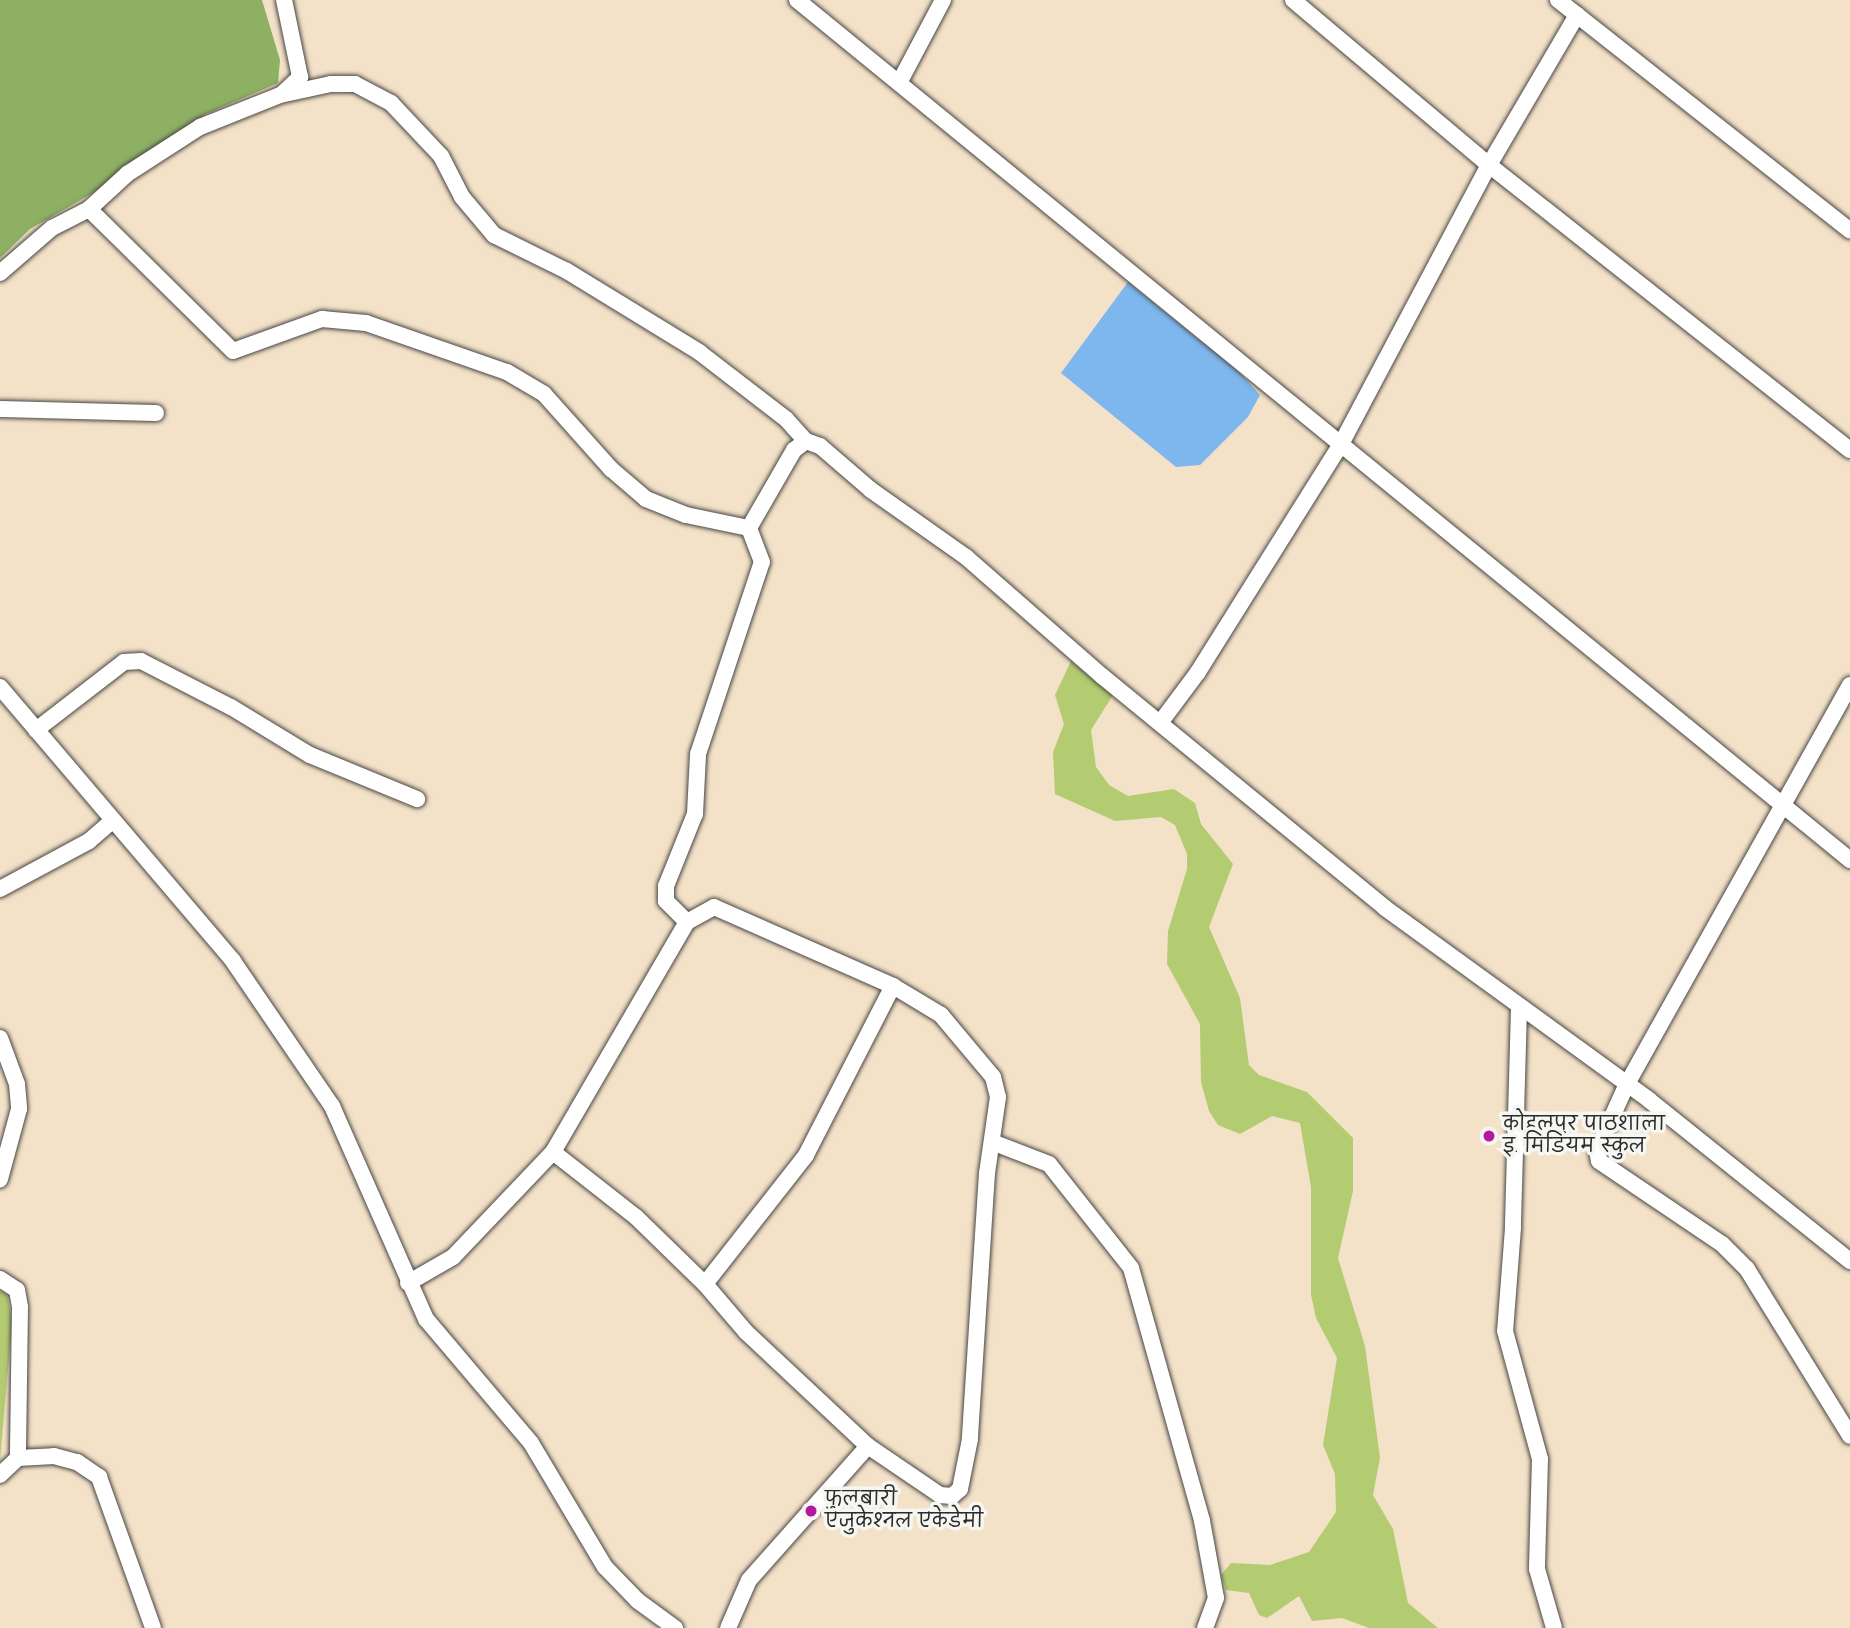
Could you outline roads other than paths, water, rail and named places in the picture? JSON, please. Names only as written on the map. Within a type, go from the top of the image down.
[{"type":"street","points":[[280,95],[300,77],[284,0]]},
{"type":"street","points":[[797,0],[1850,860]]},
{"type":"street","points":[[899,83],[943,0]]},
{"type":"street","points":[[1293,0],[1489,165],[1850,450]]},
{"type":"street","points":[[1558,0],[1850,231]]},
{"type":"street","points":[[1160,723],[1198,672],[1340,446],[1489,165],[1577,15]]},
{"type":"street","points":[[0,273],[52,228],[89,209],[127,174],[200,127],[280,95],[331,84],[355,84],[391,103],[441,156],[462,197],[494,235],[653,321],[786,419],[806,441],[820,446],[870,490],[966,557],[1160,723],[1385,908],[1519,1008],[1576,1045],[1850,1261]]},
{"type":"street","points":[[89,209],[233,351],[250,349],[322,319],[366,323],[507,372],[544,394],[611,469],[646,499],[685,515],[749,528]]},
{"type":"street","points":[[0,409],[156,413]]},
{"type":"street","points":[[749,528],[794,450],[806,441]]},
{"type":"street","points":[[687,922],[666,901],[666,886],[695,814],[698,754],[762,562],[749,528]]},
{"type":"street","points":[[36,730],[124,662],[141,661],[252,719],[310,755],[417,799]]},
{"type":"street","points":[[1850,684],[1785,805],[1626,1086],[1601,1138],[1599,1161],[1722,1244],[1747,1269],[1850,1436]]},
{"type":"street","points":[[0,687],[111,821],[195,913],[332,1106],[426,1319],[531,1443],[605,1567],[638,1601],[675,1628]]},
{"type":"street","points":[[0,889],[89,841],[111,821]]},
{"type":"street","points":[[408,1283],[453,1257],[553,1153],[687,922],[714,907],[893,986],[940,1015],[993,1077],[998,1097],[992,1142],[970,1439],[960,1489],[952,1496],[940,1495],[869,1446],[746,1332],[705,1284],[636,1217],[553,1153]]},
{"type":"street","points":[[705,1284],[806,1155],[893,986]]},
{"type":"street","points":[[1519,1008],[1513,1228],[1505,1331],[1540,1459],[1537,1569],[1554,1628]]},
{"type":"street","points":[[0,1038],[17,1084],[19,1109],[0,1179]]},
{"type":"street","points":[[992,1142],[1049,1164],[1131,1268],[1145,1304],[1202,1521],[1216,1598],[1205,1628]]},
{"type":"street","points":[[0,1279],[17,1290],[20,1307],[18,1458]]},
{"type":"street","points":[[728,1628],[749,1580],[869,1446]]},
{"type":"street","points":[[0,1475],[18,1458],[54,1456],[77,1462],[99,1477],[153,1628]]},
{"type":"water","points":[[1128,282],[1239,372],[1260,395],[1248,417],[1200,465],[1176,467],[1061,373]]},
{"type":"place","name":"कोहलपुर पाठशाला इ. मिडियम स्कुल","points":[[1489,1136]]},
{"type":"place","name":"फुलबारी एजुकेश्नल एकेडेमी","points":[[811,1511]]}]
